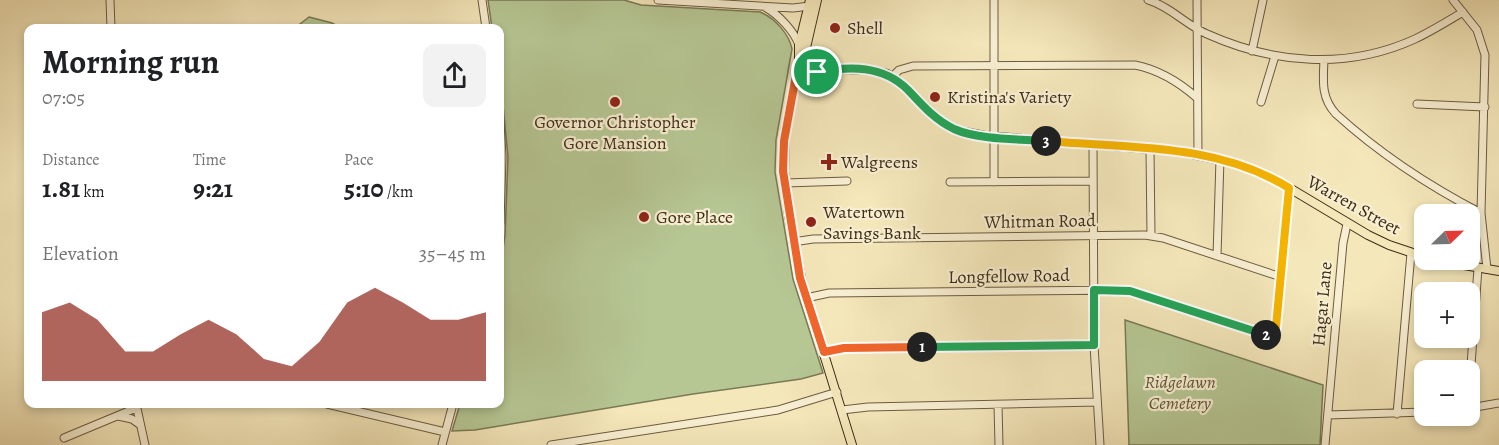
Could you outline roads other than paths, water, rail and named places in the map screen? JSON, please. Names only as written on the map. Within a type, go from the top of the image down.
[{"type":"main road","points":[[817,0],[798,66],[783,146],[785,183],[806,298],[852,445]]},
{"type":"main road","points":[[809,3],[803,46],[813,59],[828,69]]},
{"type":"main road","name":"Warren Street","points":[[798,66],[812,72],[828,69],[876,70],[892,77],[926,110],[946,125],[959,131],[995,137],[1198,154],[1220,159],[1255,170],[1347,224],[1378,240],[1414,254]]},
{"type":"main road","points":[[1480,268],[1499,271]]},
{"type":"street","points":[[110,0],[111,24]]},
{"type":"street","points":[[482,0],[485,24]]},
{"type":"street","points":[[658,0],[739,2],[763,6],[809,3],[817,0]]},
{"type":"street","points":[[994,0],[994,182]]},
{"type":"street","points":[[1148,0],[1167,8],[1198,29],[1252,51],[1275,56],[1324,60],[1356,57],[1392,48],[1421,36],[1463,12]]},
{"type":"street","points":[[1197,0],[1198,154]]},
{"type":"street","points":[[1252,51],[1263,0]]},
{"type":"street","points":[[1453,0],[1477,30],[1483,47],[1486,68],[1481,213],[1483,268],[1472,360]]},
{"type":"street","points":[[763,6],[778,17],[803,46]]},
{"type":"street","points":[[1261,102],[1275,56]]},
{"type":"street","points":[[1324,60],[1324,96],[1336,114],[1402,166],[1481,213]]},
{"type":"street","points":[[892,77],[899,70],[909,67],[1135,65],[1158,71],[1186,88],[1197,98]]},
{"type":"street","points":[[1417,104],[1485,106]]},
{"type":"street","points":[[1093,145],[1094,345],[1100,445]]},
{"type":"street","points":[[1150,149],[1151,236]]},
{"type":"street","points":[[1217,256],[1220,159]]},
{"type":"street","points":[[785,183],[847,181]]},
{"type":"street","points":[[950,182],[1092,181]]},
{"type":"street","name":"Longfellow Road","points":[[806,298],[829,293],[1130,291],[1261,334],[1274,335],[1277,324],[1289,188]]},
{"type":"street","name":"Hagar Lane","points":[[1328,415],[1343,243],[1347,224]]},
{"type":"street","name":"Whitman Road","points":[[794,242],[813,239],[1151,236],[1281,277]]},
{"type":"street","points":[[1397,414],[1411,253]]},
{"type":"street","points":[[824,352],[844,348],[1094,345]]},
{"type":"street","points":[[551,445],[778,410],[837,392]]},
{"type":"street","points":[[842,410],[868,407],[1097,402]]},
{"type":"street","points":[[1480,407],[1499,404]]},
{"type":"street","points":[[998,405],[999,445]]},
{"type":"street","points":[[64,438],[132,408]]},
{"type":"street","points":[[136,408],[145,445]]},
{"type":"street","points":[[344,408],[445,432]]},
{"type":"street","points":[[442,445],[452,408]]},
{"type":"street","points":[[1325,445],[1328,415],[1414,413]]},
{"type":"street","points":[[112,417],[127,417],[140,424]]},
{"type":"place","name":"Shell","points":[[835,28]]},
{"type":"place","name":"Kristina's Variety","points":[[935,97]]},
{"type":"place","name":"Governor Christopher Gore Mansion","points":[[615,102]]},
{"type":"place","name":"Walgreens","points":[[829,162]]},
{"type":"place","name":"Gore Place","points":[[644,217]]},
{"type":"place","name":"Watertown Savings Bank","points":[[811,222]]},
{"type":"park label","name":"Ridgelawn Cemetery","points":[[1180,392]]}]
